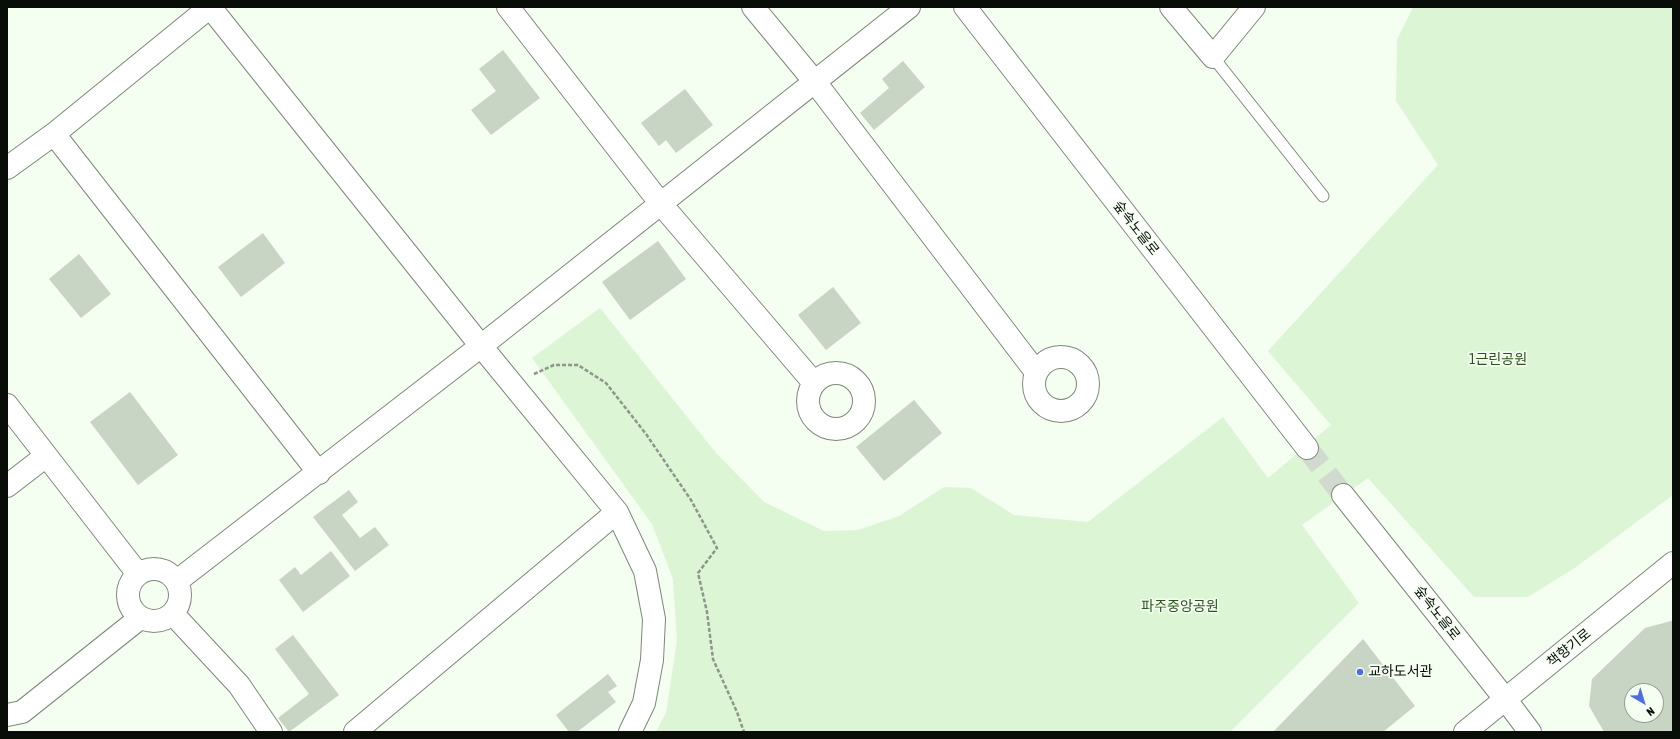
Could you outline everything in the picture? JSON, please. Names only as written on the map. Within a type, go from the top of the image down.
[{"type":"street","points":[[7,168],[54,134],[210,7],[481,346],[514,384],[617,512],[645,572],[654,619],[652,660],[644,704],[630,732]]},
{"type":"street","points":[[508,7],[661,204],[814,382]]},
{"type":"street","points":[[753,7],[815,82],[1036,372]]},
{"type":"street","points":[[177,581],[481,346],[909,7]]},
{"type":"street","name":"숲속노을로","points":[[965,7],[1307,448]]},
{"type":"street","points":[[1171,7],[1213,57],[1254,7]]},
{"type":"street","points":[[54,134],[318,473]]},
{"type":"street","points":[[7,405],[138,574]]},
{"type":"street","points":[[7,486],[46,456]]},
{"type":"street","name":"숲속노을로","points":[[1343,495],[1530,732]]},
{"type":"street","points":[[355,732],[617,512]]},
{"type":"street","name":"책향기로","points":[[1465,732],[1672,565]]},
{"type":"street","points":[[150,569],[163,570],[177,581],[180,590],[178,607],[173,614],[157,622],[140,618],[129,605],[128,588],[138,574],[150,569]]},
{"type":"street","points":[[173,614],[239,685],[271,732]]},
{"type":"street","points":[[7,715],[22,712],[140,618]]},
{"type":"lane","points":[[1213,57],[1323,196]]},
{"type":"path","points":[[514,384],[554,365],[578,365],[606,383],[646,434],[691,500],[716,548],[698,574],[707,612],[713,659],[737,712],[744,732]]},
{"type":"green space","points":[[1413,7],[1673,7],[1673,495],[1576,567],[1528,597],[1474,597],[1368,478],[1302,525],[1359,603],[1230,732],[656,732],[666,713],[677,640],[673,579],[652,524],[532,358],[600,308],[716,453],[764,502],[824,531],[858,530],[899,516],[944,487],[971,488],[1014,515],[1088,522],[1223,417],[1268,478],[1331,425],[1268,351],[1438,165],[1396,101],[1397,40]]},
{"type":"building","points":[[503,50],[540,98],[491,135],[471,110],[496,91],[479,69]]},
{"type":"building","points":[[903,61],[925,87],[874,130],[860,113],[889,88],[882,79]]},
{"type":"building","points":[[685,89],[713,125],[676,153],[666,140],[659,146],[641,123]]},
{"type":"building","points":[[263,233],[285,263],[241,297],[218,267]]},
{"type":"building","points":[[658,241],[686,279],[630,320],[602,282]]},
{"type":"building","points":[[79,254],[111,294],[81,318],[49,279]]},
{"type":"building","points":[[833,287],[861,323],[826,350],[798,315]]},
{"type":"building","points":[[130,392],[178,455],[138,485],[90,422]]},
{"type":"building","points":[[914,400],[942,433],[884,481],[856,447]]},
{"type":"building","points":[[349,490],[358,502],[342,515],[360,538],[375,527],[389,545],[355,571],[313,517]]},
{"type":"building","points":[[331,551],[350,576],[303,612],[279,580],[295,567],[301,575]]},
{"type":"building","points":[[1673,621],[1673,732],[1604,732],[1589,706],[1592,679],[1645,628]]},
{"type":"building","points":[[293,635],[339,695],[289,732],[278,718],[309,694],[275,649]]},
{"type":"building","name":"교하도서관","points":[[1363,639],[1415,706],[1383,732],[1273,732]]},
{"type":"building","points":[[608,674],[617,686],[608,692],[616,702],[577,732],[569,732],[556,715]]},
{"type":"tunnel","points":[[1307,448],[1343,495]]},
{"type":"place","name":"교하도서관","points":[[1360,672]]},
{"type":"park label","name":"1근린공원","points":[[1498,360]]},
{"type":"park label","name":"파주중앙공원","points":[[1180,607]]}]
